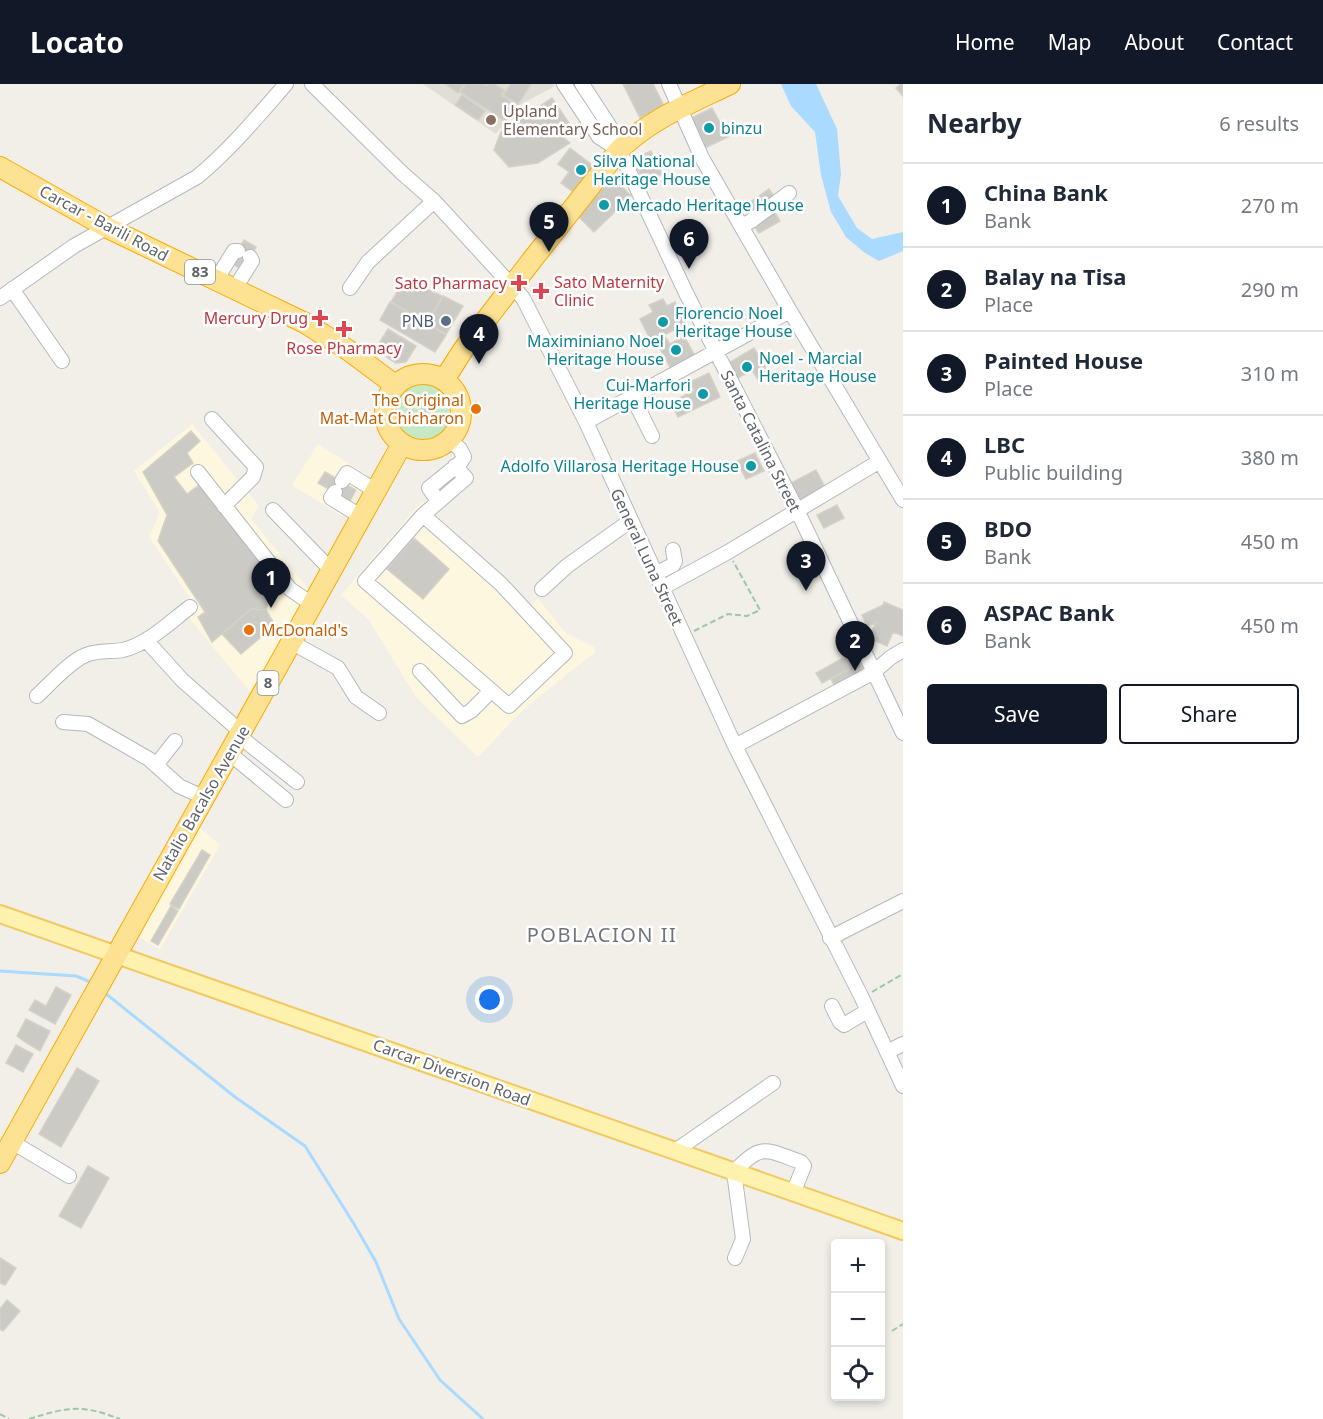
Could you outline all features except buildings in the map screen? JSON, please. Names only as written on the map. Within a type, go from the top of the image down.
[{"type":"highway","points":[[444,380],[513,285],[619,150],[639,132],[730,84]]},
{"type":"highway","name":"Carcar - Barili Road","points":[[0,167],[108,228],[305,323],[348,350],[395,385]]},
{"type":"highway","points":[[418,374],[432,374],[444,380],[457,394],[461,413],[459,423],[449,439],[432,449],[421,450],[402,444],[393,437],[387,427],[384,416],[388,394],[406,377],[418,374]]},
{"type":"highway","name":"Natalio Bacalso Avenue","points":[[0,1163],[402,444]]},
{"type":"main road","name":"Carcar Diversion Road","points":[[0,914],[903,1231]]},
{"type":"street","points":[[0,297],[74,246],[203,172],[286,84]]},
{"type":"street","name":"General Luna Street","points":[[312,84],[402,173],[434,201],[523,298],[586,422],[735,746],[865,1005],[903,1086]]},
{"type":"street","points":[[564,84],[598,137],[619,150]]},
{"type":"street","name":"Santa Catalina Street","points":[[582,84],[612,130],[619,150],[715,352],[797,510],[903,733]]},
{"type":"street","points":[[669,84],[702,158],[903,500]]},
{"type":"street","points":[[741,225],[751,221],[789,193]]},
{"type":"street","points":[[350,288],[368,262],[434,201]]},
{"type":"street","points":[[216,280],[234,251],[244,254],[252,261],[235,288]]},
{"type":"street","points":[[12,289],[62,361]]},
{"type":"street","points":[[586,422],[790,311]]},
{"type":"street","points":[[633,398],[652,436]]},
{"type":"street","points":[[212,419],[256,467],[254,477],[224,506]]},
{"type":"street","points":[[438,501],[429,488],[464,457],[460,448],[449,439]]},
{"type":"street","points":[[662,588],[728,552],[880,461]]},
{"type":"street","points":[[423,515],[501,584],[565,653],[509,706],[365,581],[423,515],[466,478],[455,466]]},
{"type":"street","points":[[198,472],[290,590],[313,605]]},
{"type":"street","points":[[362,517],[331,498],[347,473],[376,491]]},
{"type":"street","points":[[273,510],[332,571]]},
{"type":"street","points":[[542,590],[575,560],[630,521]]},
{"type":"street","points":[[655,574],[673,565],[675,561],[673,550]]},
{"type":"street","points":[[36,696],[72,664],[87,654],[124,650],[146,640],[190,608]]},
{"type":"street","points":[[146,640],[204,701],[286,800]]},
{"type":"street","points":[[291,642],[338,668],[356,697],[379,713]]},
{"type":"street","points":[[735,746],[874,672],[890,657],[903,650]]},
{"type":"street","points":[[420,671],[462,716],[471,711],[491,691]]},
{"type":"street","points":[[63,722],[88,723],[156,765],[179,786],[203,798]]},
{"type":"street","points":[[236,740],[297,782]]},
{"type":"street","points":[[156,765],[175,741]]},
{"type":"street","points":[[830,938],[903,901]]},
{"type":"street","points":[[832,1006],[844,1025],[865,1005]]},
{"type":"street","points":[[887,1052],[903,1044]]},
{"type":"street","points":[[675,1151],[773,1083]]},
{"type":"street","points":[[12,1142],[69,1176]]},
{"type":"street","points":[[735,1258],[743,1239],[734,1172],[749,1156],[760,1151],[768,1151],[801,1162],[804,1166],[793,1193]]},
{"type":"path","points":[[683,636],[728,614],[747,616],[760,610],[728,552]]},
{"type":"path","points":[[865,1005],[903,974]]},
{"type":"path","points":[[892,1330],[903,1324]]},
{"type":"path","points":[[29,1419],[64,1409],[95,1411],[120,1419]]},
{"type":"path","points":[[0,1414],[9,1419]]},
{"type":"shaded area","name":"Upland Elementary School","points":[[423,84],[553,84],[555,86],[520,105],[496,134]]},
{"type":"shaded area","name":"Sato Maternity Clinic","points":[[541,278],[553,296],[540,304],[530,286]]},
{"type":"shaded area","points":[[192,424],[259,506],[251,519],[310,591],[262,680],[251,693],[186,614],[196,607],[149,537],[160,513],[134,471]]},
{"type":"shaded area","points":[[318,444],[367,475],[342,516],[292,485]]},
{"type":"shaded area","points":[[422,501],[531,605],[538,599],[566,633],[594,647],[595,652],[524,709],[478,757],[416,697],[369,620],[341,595]]},
{"type":"shaded area","points":[[198,826],[220,845],[160,949],[137,936]]},
{"type":"green space","points":[[423,378],[436,380],[447,388],[455,399],[457,412],[455,425],[447,436],[436,444],[423,446],[410,444],[399,436],[391,425],[389,412],[391,399],[399,388],[410,380]]},
{"type":"water","points":[[781,84],[816,84],[837,129],[841,174],[838,196],[857,228],[872,239],[903,232],[903,251],[879,261],[846,237],[831,212],[821,175],[815,132],[791,106]]},
{"type":"waterway","points":[[0,971],[76,976],[93,983]]},
{"type":"waterway","points":[[105,993],[235,1097],[305,1146],[376,1262],[399,1319],[440,1380],[483,1419]]},
{"type":"place","name":"Upland Elementary School","points":[[491,120]]},
{"type":"place","name":"binzu","points":[[709,128]]},
{"type":"place","name":"Silva National Heritage House","points":[[581,170]]},
{"type":"place","name":"Mercado Heritage House","points":[[604,205]]},
{"type":"place","name":"BDO","points":[[549,252]]},
{"type":"place","name":"ASPAC Bank","points":[[689,269]]},
{"type":"place","name":"Sato Pharmacy","points":[[519,283]]},
{"type":"place","name":"Sato Maternity Clinic","points":[[541,291]]},
{"type":"place","name":"Mercury Drug","points":[[320,318]]},
{"type":"place","name":"PNB","points":[[446,321]]},
{"type":"place","name":"Florencio Noel Heritage House","points":[[663,322]]},
{"type":"place","name":"Rose Pharmacy","points":[[344,329]]},
{"type":"place","name":"Maximiniano Noel Heritage House","points":[[676,350]]},
{"type":"place","name":"LBC","points":[[479,364]]},
{"type":"place","name":"Noel - Marcial Heritage House","points":[[747,367]]},
{"type":"place","name":"Cui-Marfori Heritage House","points":[[703,394]]},
{"type":"place","name":"The Original Mat-Mat Chicharon","points":[[476,409]]},
{"type":"place","name":"Adolfo Villarosa Heritage House","points":[[751,466]]},
{"type":"place","name":"Painted House","points":[[806,591]]},
{"type":"place","name":"China Bank","points":[[271,608]]},
{"type":"place","name":"McDonald's","points":[[249,630]]},
{"type":"place","name":"Balay na Tisa","points":[[855,671]]},
{"type":"district","name":"POBLACION II","points":[[602,935]]}]
